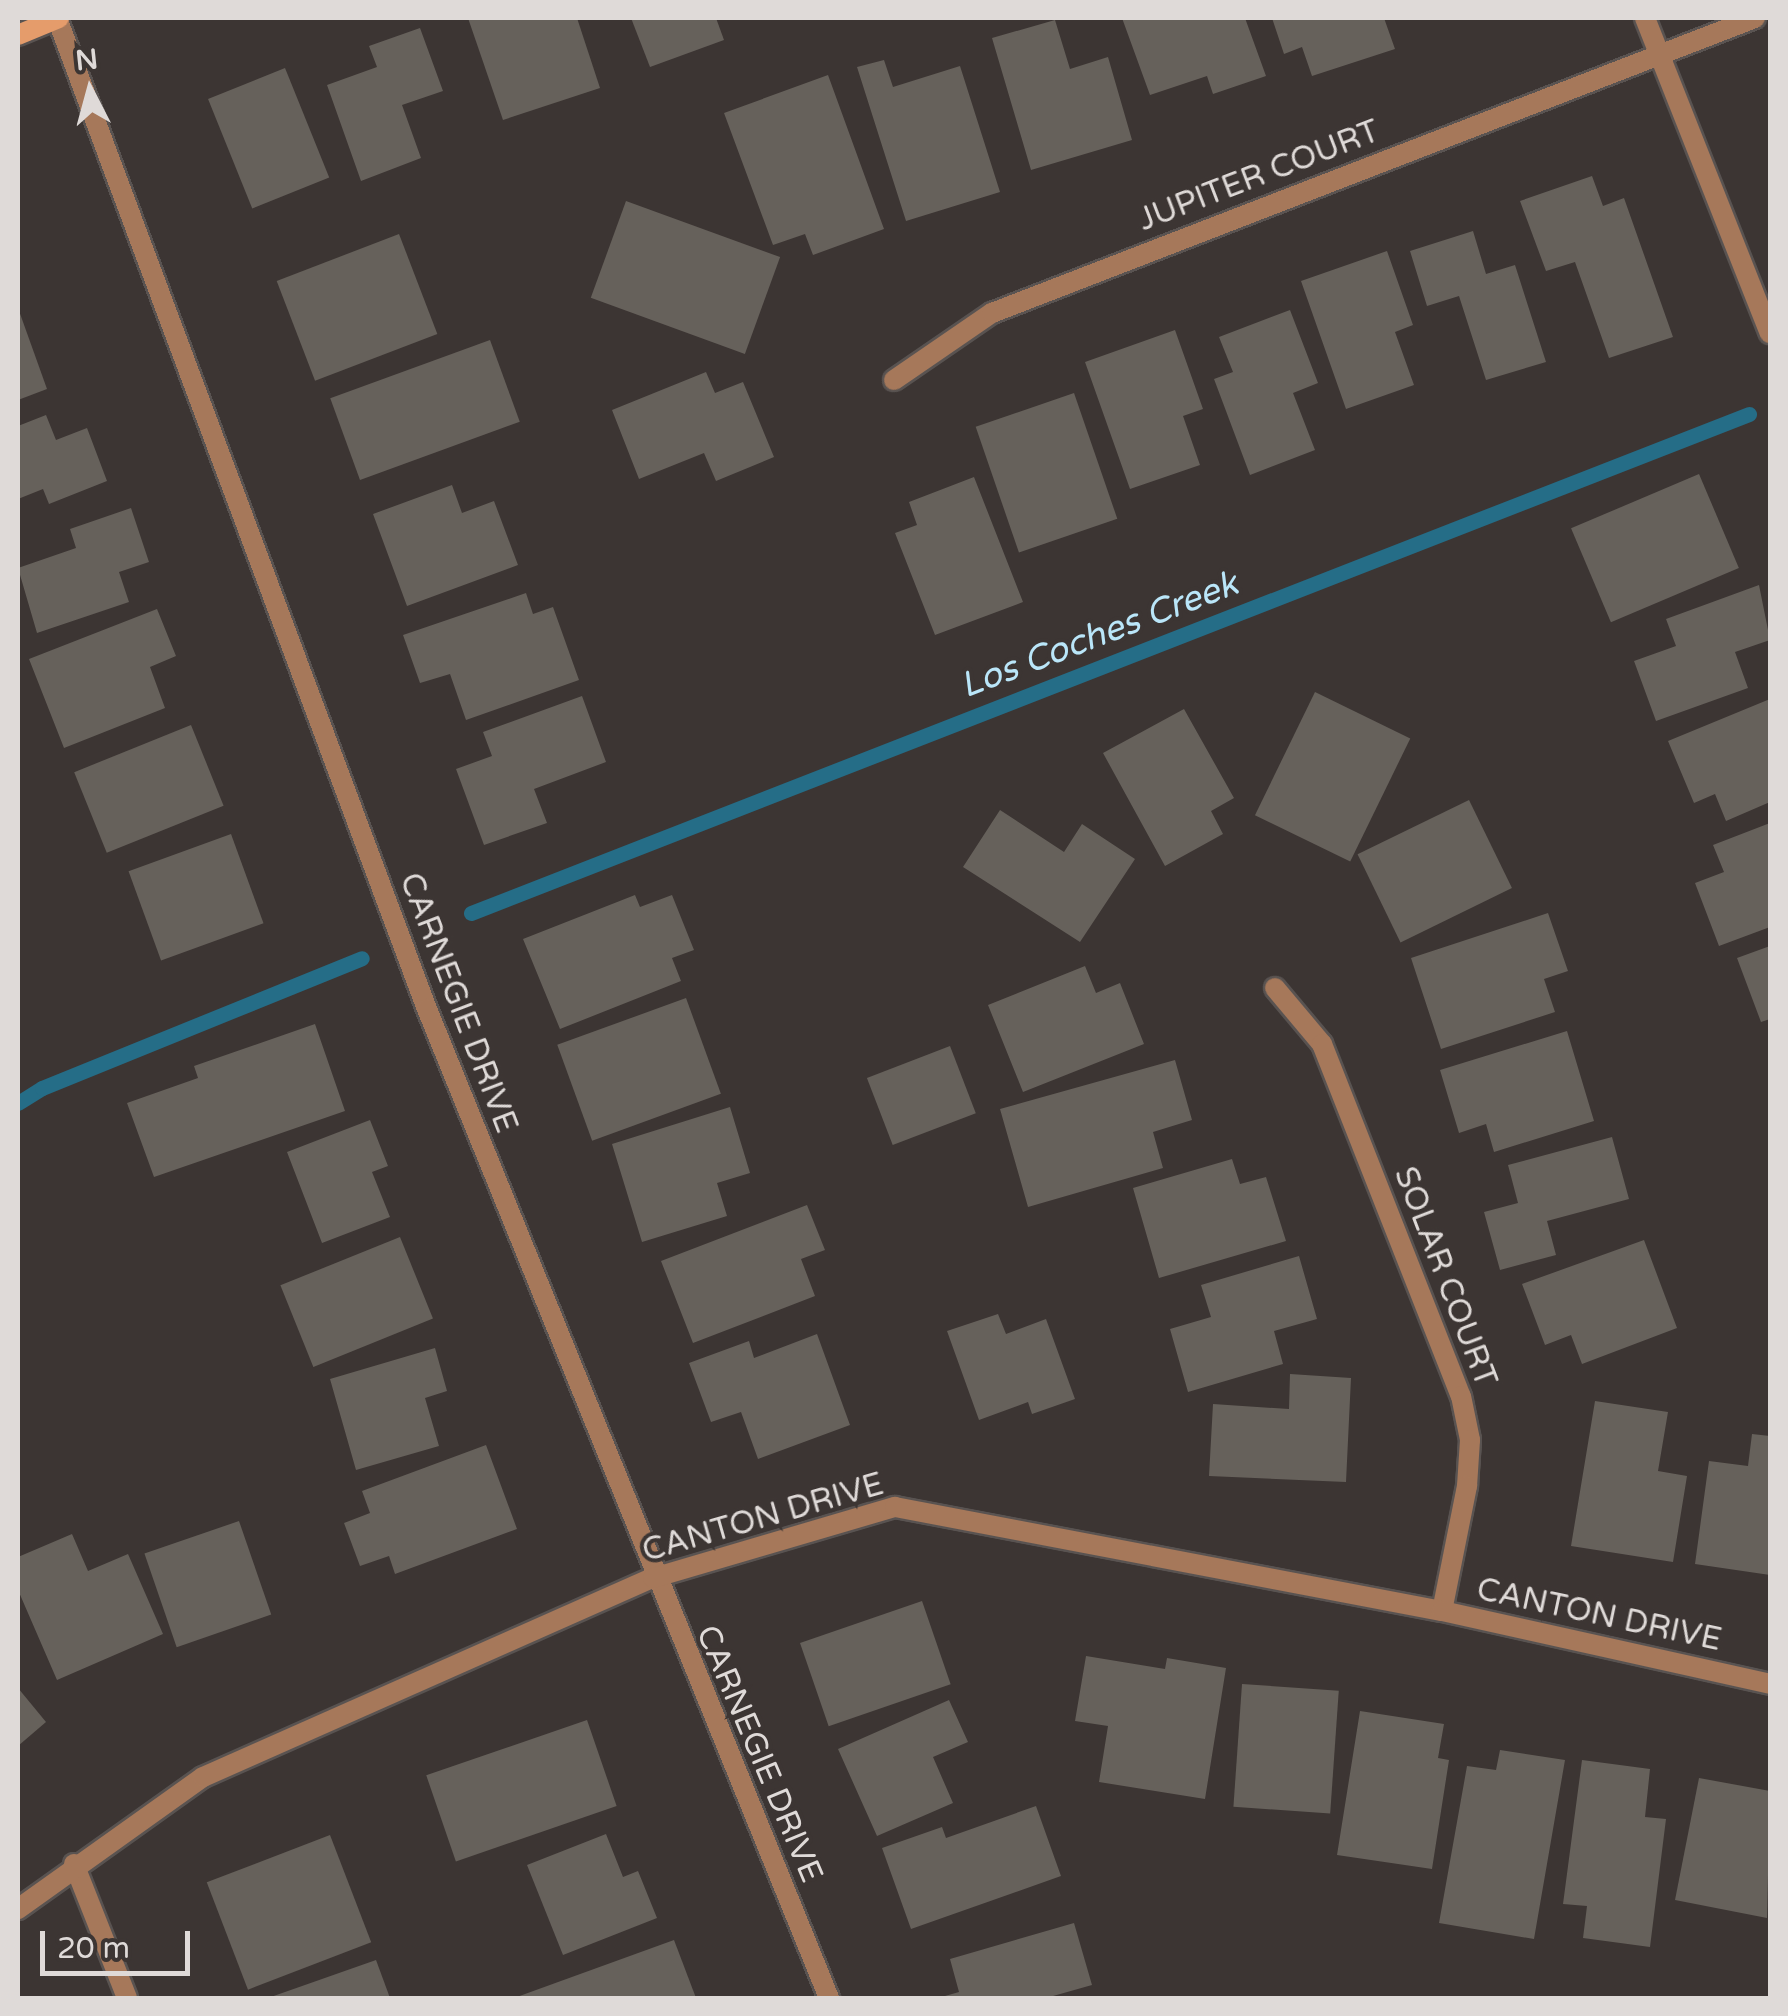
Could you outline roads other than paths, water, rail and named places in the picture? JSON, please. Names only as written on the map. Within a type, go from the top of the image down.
[{"type":"main road","points":[[18,35],[58,18]]},
{"type":"street","name":"CARNEGIE DRIVE","points":[[58,18],[426,1008],[653,1578],[828,1998]]},
{"type":"street","points":[[1645,18],[1770,333]]},
{"type":"street","name":"JUPITER COURT","points":[[894,380],[992,313],[1755,18]]},
{"type":"street","name":"SOLAR COURT","points":[[1275,988],[1322,1044],[1461,1396],[1470,1440],[1467,1486],[1442,1611]]},
{"type":"street","name":"CANTON DRIVE","points":[[18,1909],[74,1864],[203,1777],[653,1578],[895,1507],[1442,1611],[1770,1684]]},
{"type":"street","points":[[74,1864],[127,1998]]},
{"type":"waterway","name":"Los Coches Creek","points":[[471,913],[1749,414]]},
{"type":"waterway","name":"Los Coches Creek","points":[[18,1103],[42,1088],[362,958]]}]
